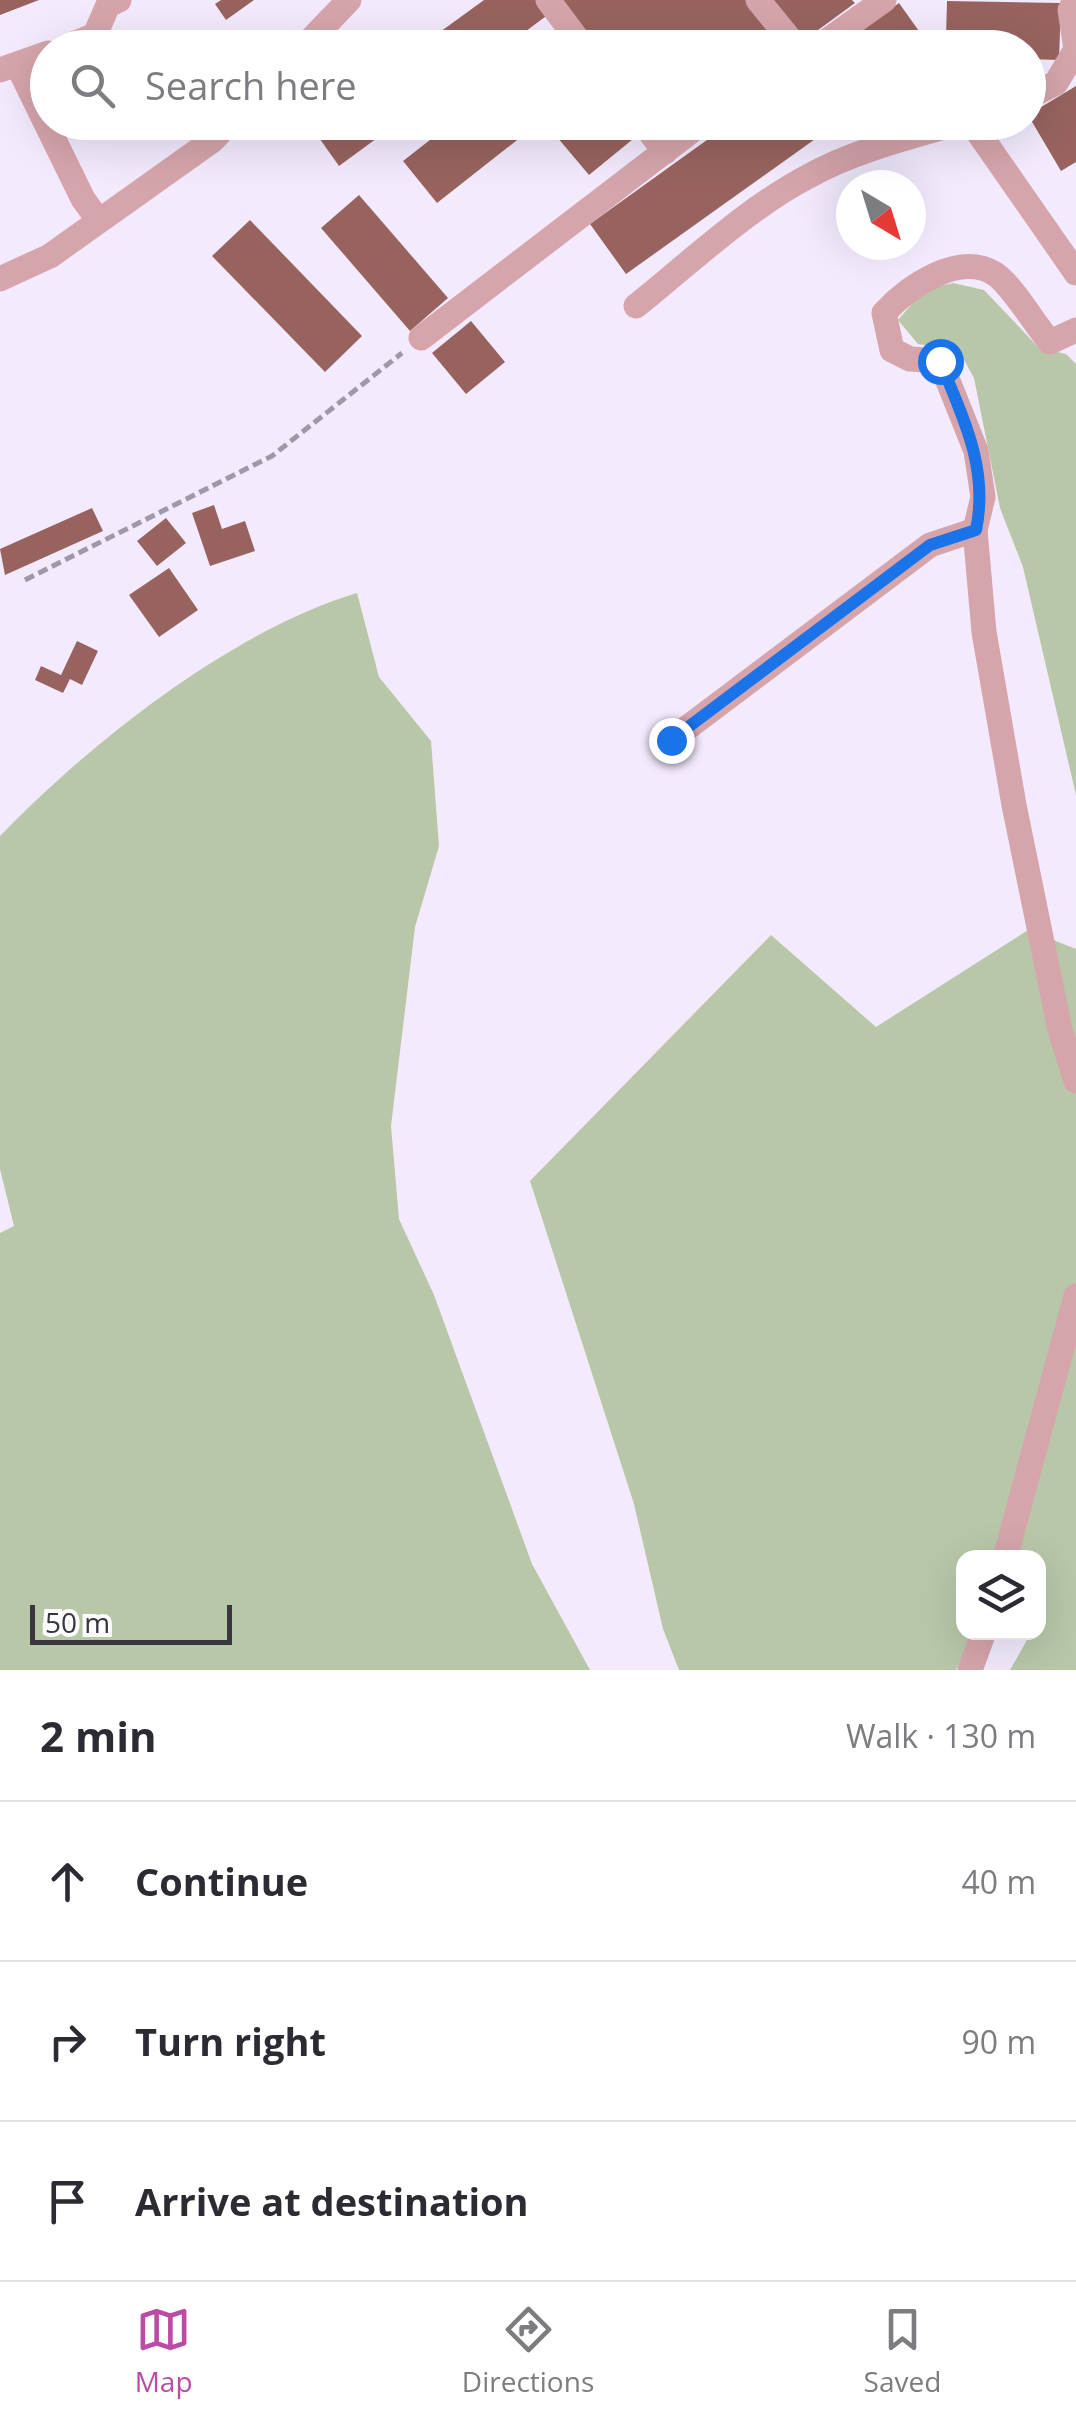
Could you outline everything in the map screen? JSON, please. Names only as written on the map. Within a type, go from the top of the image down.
[{"type":"street","points":[[320,30],[349,0]]},
{"type":"street","points":[[548,0],[570,30]]},
{"type":"street","points":[[758,0],[782,30]]},
{"type":"street","points":[[842,30],[884,0]]},
{"type":"street","points":[[1046,88],[1056,83],[1076,49],[1070,10],[1075,0]]},
{"type":"street","points":[[97,30],[111,2]]},
{"type":"street","points":[[8,67],[30,106]]},
{"type":"street","points":[[49,140],[98,222]]},
{"type":"street","points":[[0,279],[50,256],[213,140]]},
{"type":"street","points":[[656,140],[665,152]]},
{"type":"street","points":[[420,338],[680,140]]},
{"type":"street","points":[[636,306],[755,211],[810,175],[899,140]]},
{"type":"street","points":[[983,140],[1076,274]]},
{"type":"street","points":[[1076,330],[1050,342],[997,274],[971,266],[934,277],[896,300],[884,313],[892,350],[910,359],[940,361],[976,451],[983,497],[976,530],[984,632],[1060,1030],[1076,1081]]},
{"type":"street","points":[[671,740],[930,545],[976,530]]},
{"type":"street","points":[[1007,1550],[1076,1296]]},
{"type":"street","points":[[970,1670],[981,1640]]},
{"type":"path","points":[[25,580],[272,456],[420,338]]},
{"type":"green space","points":[[953,283],[984,290],[1039,348],[1066,354],[1076,364],[1076,795],[1023,567],[1000,508],[974,378],[959,351],[918,344],[898,320],[925,289]]},
{"type":"green space","points":[[357,593],[379,677],[431,741],[439,846],[415,927],[391,1126],[399,1219],[434,1295],[532,1564],[590,1670],[0,1670],[0,1233],[14,1226],[0,1169],[0,836],[76,764],[165,694],[261,634],[309,610]]},
{"type":"green space","points":[[1028,930],[1076,949],[1076,1670],[1010,1670],[1027,1640],[1046,1640],[1046,1550],[956,1550],[956,1640],[971,1640],[956,1670],[679,1670],[663,1629],[634,1504],[530,1181],[771,935],[876,1027]]},
{"type":"building","points":[[0,0],[39,0],[0,15]]},
{"type":"building","points":[[221,0],[254,0],[226,20],[215,4]]},
{"type":"building","points":[[484,0],[538,0],[549,14],[527,30],[443,30]]},
{"type":"building","points":[[560,0],[748,0],[771,30],[583,30]]},
{"type":"building","points":[[773,0],[855,3],[818,30],[795,30]]},
{"type":"building","points":[[947,1],[1061,3],[1059,60],[1046,60],[1046,30],[946,30]]},
{"type":"building","points":[[899,3],[918,30],[862,30]]},
{"type":"building","points":[[1076,86],[1076,162],[1061,171],[1043,140],[1046,140],[1046,104]]},
{"type":"building","points":[[321,140],[374,140],[339,166]]},
{"type":"building","points":[[430,140],[517,140],[437,203],[403,161]]},
{"type":"building","points":[[560,140],[632,140],[589,175]]},
{"type":"building","points":[[707,140],[814,140],[626,274],[590,224]]},
{"type":"building","points":[[359,195],[448,298],[410,331],[321,228]]},
{"type":"building","points":[[250,220],[362,336],[325,372],[212,256]]},
{"type":"building","points":[[471,321],[505,362],[466,394],[432,353]]},
{"type":"building","points":[[214,505],[222,529],[245,521],[255,551],[210,566],[192,513]]},
{"type":"building","points":[[92,508],[103,531],[5,575],[0,549]]},
{"type":"building","points":[[166,518],[186,543],[157,566],[137,541]]},
{"type":"building","points":[[169,568],[198,610],[159,637],[129,595]]},
{"type":"building","points":[[77,641],[98,651],[82,685],[70,679],[63,693],[35,680],[41,666],[61,675]]},
{"type":"route","points":[[671,740],[930,545],[976,530],[983,497],[976,451],[940,361]]}]
